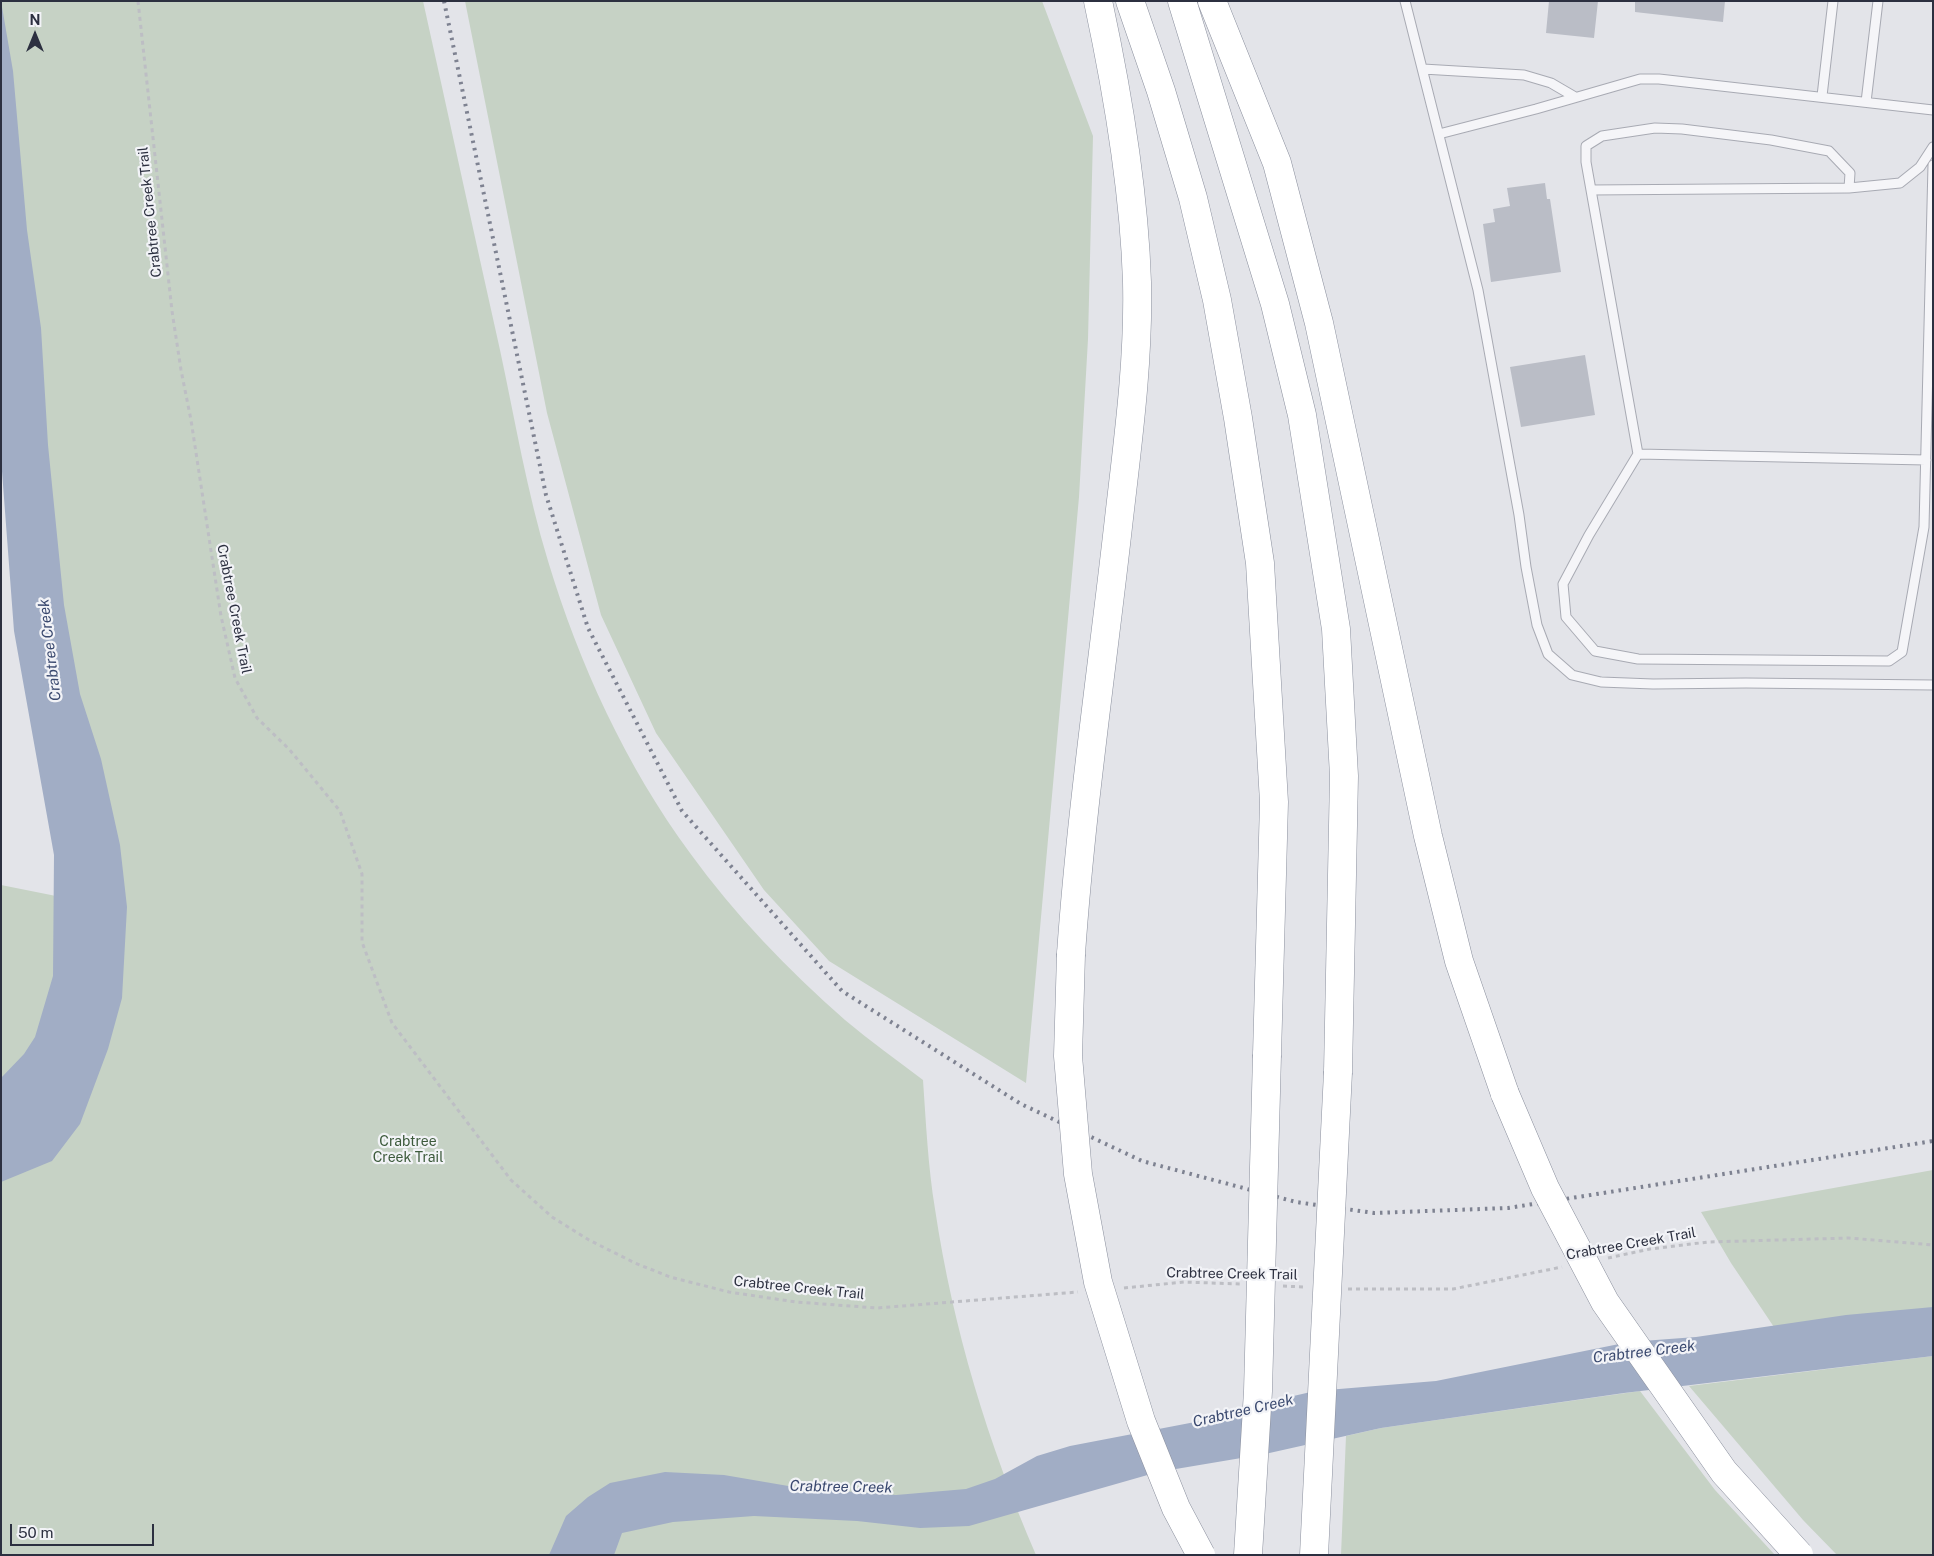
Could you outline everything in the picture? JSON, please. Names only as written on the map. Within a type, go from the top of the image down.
[{"type":"highway","points":[[1098,1],[1118,94],[1129,177],[1136,292],[1133,396],[1092,730],[1071,954],[1068,1056],[1078,1174],[1098,1282],[1141,1421],[1176,1508],[1201,1555]]},
{"type":"highway","points":[[1130,1],[1161,91],[1193,198],[1217,300],[1238,418],[1260,563],[1274,802],[1258,1391],[1248,1555]]},
{"type":"highway","points":[[1182,1],[1276,304],[1302,415],[1336,629],[1344,776],[1338,1072],[1314,1555]]},
{"type":"highway","points":[[1212,1],[1277,163],[1319,323],[1428,836],[1459,961],[1505,1094],[1545,1188],[1605,1302],[1724,1472],[1799,1555]]},
{"type":"lane","points":[[1405,1],[1478,290],[1537,625],[1548,654],[1572,675],[1601,682],[1653,684],[1933,685]]},
{"type":"lane","points":[[1822,96],[1833,1]]},
{"type":"lane","points":[[1866,102],[1878,1]]},
{"type":"lane","points":[[1423,69],[1524,75],[1551,83],[1575,97]]},
{"type":"lane","points":[[1439,134],[1640,79],[1659,79],[1822,96],[1933,110]]},
{"type":"lane","points":[[1849,188],[1850,173],[1829,151],[1770,140],[1682,129],[1655,128],[1602,136],[1586,146],[1586,162],[1638,454],[1589,535],[1563,584],[1566,617],[1594,651],[1638,659],[1890,661],[1902,652],[1924,527],[1933,165]]},
{"type":"lane","points":[[1591,190],[1849,188],[1900,184],[1920,167],[1933,147]]},
{"type":"lane","points":[[1638,454],[1926,460]]},
{"type":"path","name":"Crabtree Creek Trail","points":[[138,1],[172,311],[221,616],[234,678],[257,718],[289,749],[340,811],[362,874],[362,942],[392,1023],[397,1030],[511,1180],[531,1199],[552,1217],[589,1240],[670,1278],[748,1295],[796,1302],[876,1308],[1080,1292]]},
{"type":"path","name":"Crabtree Creek Trail","points":[[1603,1259],[1708,1242],[1849,1238],[1933,1245]]},
{"type":"path","name":"Crabtree Creek Trail","points":[[1340,1288],[1453,1289],[1566,1266]]},
{"type":"path","name":"Crabtree Creek Trail","points":[[1118,1288],[1184,1282],[1243,1284]]},
{"type":"path","name":"Crabtree Creek Trail","points":[[1282,1286],[1311,1287]]},
{"type":"green space","name":"Crabtree Creek Trail","points":[[1,1],[423,1],[534,509],[560,600],[574,638],[625,750],[667,820],[707,876],[763,941],[803,982],[854,1028],[923,1080],[933,1193],[943,1254],[962,1342],[1002,1471],[1036,1555],[1,1555],[1,885],[86,902]]},
{"type":"green space","points":[[465,1],[1042,1],[1093,136],[1088,339],[1079,497],[1026,1083],[829,961],[764,890],[656,733],[601,615],[547,413]]},
{"type":"green space","points":[[1933,1170],[1933,1334],[1782,1339],[1731,1263],[1701,1212]]},
{"type":"green space","points":[[1933,1356],[1933,1555],[1837,1555],[1803,1520],[1689,1386]]},
{"type":"green space","points":[[1640,1391],[1715,1490],[1775,1555],[1341,1555],[1346,1436],[1381,1428]]},
{"type":"water","name":"Crabtree Creek","points":[[1,1],[13,71],[27,230],[41,328],[48,445],[64,605],[80,694],[101,759],[120,845],[127,907],[122,998],[108,1049],[80,1124],[52,1161],[1,1182],[1,1078],[24,1054],[35,1037],[53,976],[54,855],[14,631],[1,458]]},
{"type":"water","name":"Crabtree Creek","points":[[1933,1307],[1933,1356],[1624,1393],[1381,1428],[1265,1454],[1158,1472],[969,1526],[920,1528],[857,1521],[754,1516],[673,1522],[622,1533],[614,1555],[549,1555],[566,1516],[588,1497],[610,1483],[665,1472],[724,1475],[800,1488],[896,1495],[966,1489],[995,1479],[1037,1456],[1070,1446],[1216,1418],[1259,1404],[1315,1391],[1436,1381],[1629,1342],[1696,1337],[1846,1315]]},
{"type":"building","points":[[1549,1],[1598,1],[1594,38],[1546,33]]},
{"type":"building","points":[[1635,1],[1725,1],[1723,22],[1635,12]]},
{"type":"building","points":[[1545,183],[1547,199],[1550,199],[1561,272],[1491,282],[1483,224],[1495,222],[1493,209],[1510,206],[1507,188]]},
{"type":"building","points":[[1585,355],[1595,415],[1521,427],[1510,367]]},
{"type":"railway","points":[[444,1],[546,495],[588,628],[682,811],[842,991],[1021,1104],[1142,1161],[1296,1202],[1374,1213],[1508,1208],[1933,1141]]}]
